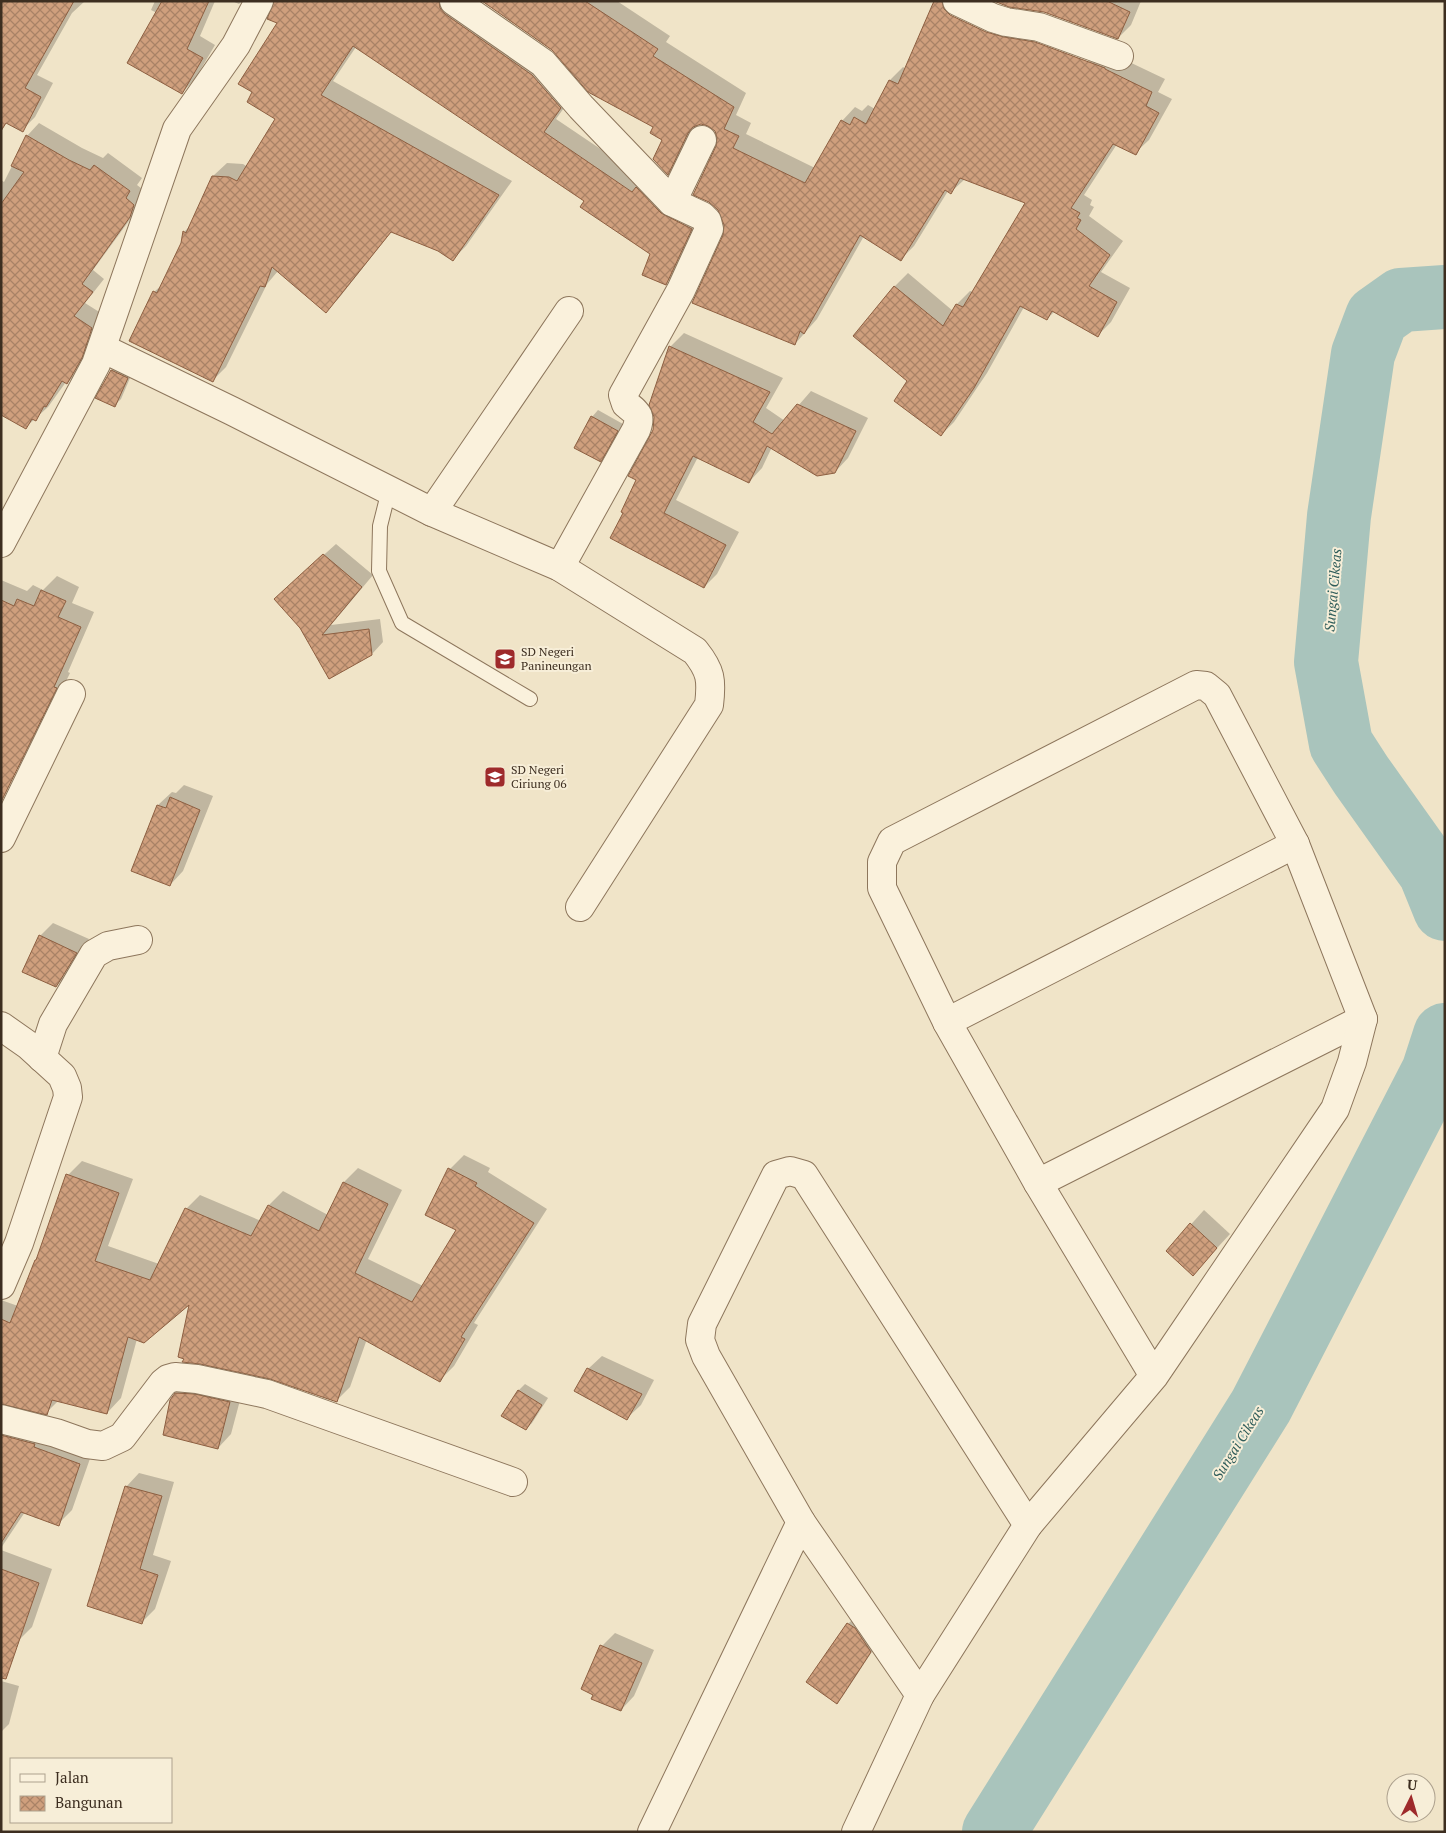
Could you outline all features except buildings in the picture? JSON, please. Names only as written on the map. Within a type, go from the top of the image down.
[{"type":"street","points":[[1,543],[96,364],[177,129],[236,45],[259,1]]},
{"type":"street","points":[[454,1],[543,63],[581,107],[672,202],[702,216],[707,221],[709,229],[681,290],[623,395],[626,404],[638,414],[640,421],[560,567]]},
{"type":"street","points":[[957,1],[993,18],[1039,27],[1119,56]]},
{"type":"street","points":[[672,202],[702,140]]},
{"type":"street","points":[[432,512],[569,310]]},
{"type":"street","points":[[102,348],[432,512],[560,567],[695,651],[706,666],[711,682],[709,706],[580,907]]},
{"type":"street","points":[[856,1832],[920,1695],[1028,1525],[1154,1376],[1335,1108],[1352,1062],[1363,1019],[1294,844],[1217,695],[1206,686],[1196,685],[892,841],[882,862],[882,888],[947,1022],[1038,1183],[1154,1376]]},
{"type":"street","points":[[1,838],[71,694]]},
{"type":"street","points":[[947,1022],[1294,844]]},
{"type":"street","points":[[42,1058],[53,1024],[94,954],[108,946],[138,940]]},
{"type":"street","points":[[1038,1183],[1363,1019]]},
{"type":"street","points":[[1,1026],[28,1045],[62,1076],[67,1088],[68,1097],[20,1243],[1,1285]]},
{"type":"street","points":[[920,1695],[802,1522],[706,1356],[700,1340],[702,1324],[776,1175],[790,1171],[804,1175],[1028,1525]]},
{"type":"street","points":[[1,1419],[56,1433],[87,1444],[103,1446],[122,1436],[168,1379],[175,1377],[197,1379],[267,1394],[514,1482]]},
{"type":"street","points":[[652,1832],[802,1522]]},
{"type":"lane","points":[[389,490],[380,526],[379,570],[402,623],[530,699]]},
{"type":"waterway","name":"Sungai Cikeas","points":[[1445,297],[1401,300],[1377,317],[1363,354],[1339,516],[1326,662],[1341,744],[1430,872],[1445,909]]},
{"type":"waterway","name":"Sungai Cikeas","points":[[994,1832],[1261,1406],[1433,1072],[1445,1035]]},
{"type":"place","name":"SD Negeri Panineungan","points":[[505,659]]},
{"type":"place","name":"SD Negeri Ciriung 06","points":[[495,777]]}]
